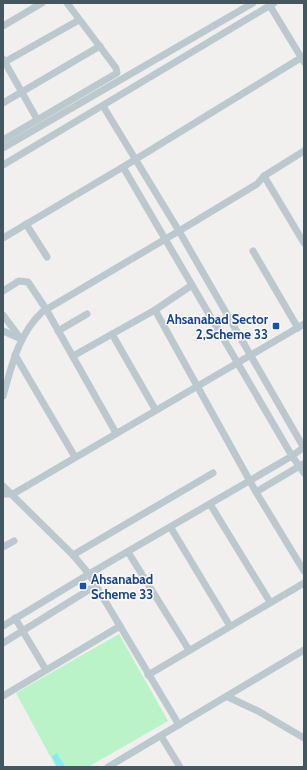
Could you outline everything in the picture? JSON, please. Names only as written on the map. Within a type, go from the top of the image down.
[{"type":"street","points":[[3,26],[42,3]]},
{"type":"street","points":[[3,140],[116,74],[116,68],[67,3]]},
{"type":"street","points":[[3,148],[254,3]]},
{"type":"street","points":[[3,165],[272,4],[303,59],[3,238]]},
{"type":"street","points":[[38,120],[4,61],[79,20]]},
{"type":"street","points":[[3,102],[100,46]]},
{"type":"street","points":[[3,626],[89,574],[171,528],[292,456],[304,447],[179,231],[134,160],[103,106]]},
{"type":"street","points":[[3,396],[21,339],[31,322],[46,309],[257,184],[264,176],[304,152]]},
{"type":"street","points":[[123,167],[292,456],[302,465],[304,474]]},
{"type":"street","points":[[264,176],[304,243]]},
{"type":"street","points":[[26,224],[47,257]]},
{"type":"street","points":[[3,494],[13,494],[155,409],[301,326],[253,251]]},
{"type":"street","points":[[3,291],[15,282],[28,282],[46,309],[116,433]]},
{"type":"street","points":[[73,356],[155,310],[192,285]]},
{"type":"street","points":[[155,310],[198,385],[256,492],[304,571]]},
{"type":"street","points":[[58,331],[87,314]]},
{"type":"street","points":[[3,315],[21,339]]},
{"type":"street","points":[[3,331],[21,339]]},
{"type":"street","points":[[112,334],[155,409]]},
{"type":"street","points":[[15,355],[75,457]]},
{"type":"street","points":[[256,492],[302,465]]},
{"type":"street","points":[[73,555],[213,473]]},
{"type":"street","points":[[3,486],[13,494],[73,555],[89,574],[179,725]]},
{"type":"street","points":[[210,504],[270,602]]},
{"type":"street","points":[[171,528],[230,626]]},
{"type":"street","points":[[3,547],[14,541]]},
{"type":"street","points":[[128,552],[188,650]]},
{"type":"street","points":[[148,674],[304,583]]},
{"type":"street","points":[[3,643],[96,586]]},
{"type":"street","points":[[15,618],[46,670]]},
{"type":"street","points":[[3,696],[120,626]]},
{"type":"street","points":[[108,767],[228,697],[304,650]]},
{"type":"street","points":[[228,697],[258,711],[304,738]]},
{"type":"street","points":[[296,732],[304,727]]},
{"type":"street","points":[[161,736],[180,767]]},
{"type":"green space","points":[[119,634],[168,721],[88,767],[56,767],[16,693]]},
{"type":"water","points":[[57,753],[65,767],[57,767],[52,756]]},
{"type":"place","name":"Ahsanabad Sector 2,Scheme 33","points":[[276,326]]},
{"type":"place","name":"Ahsanabad Scheme 33","points":[[83,586]]}]
